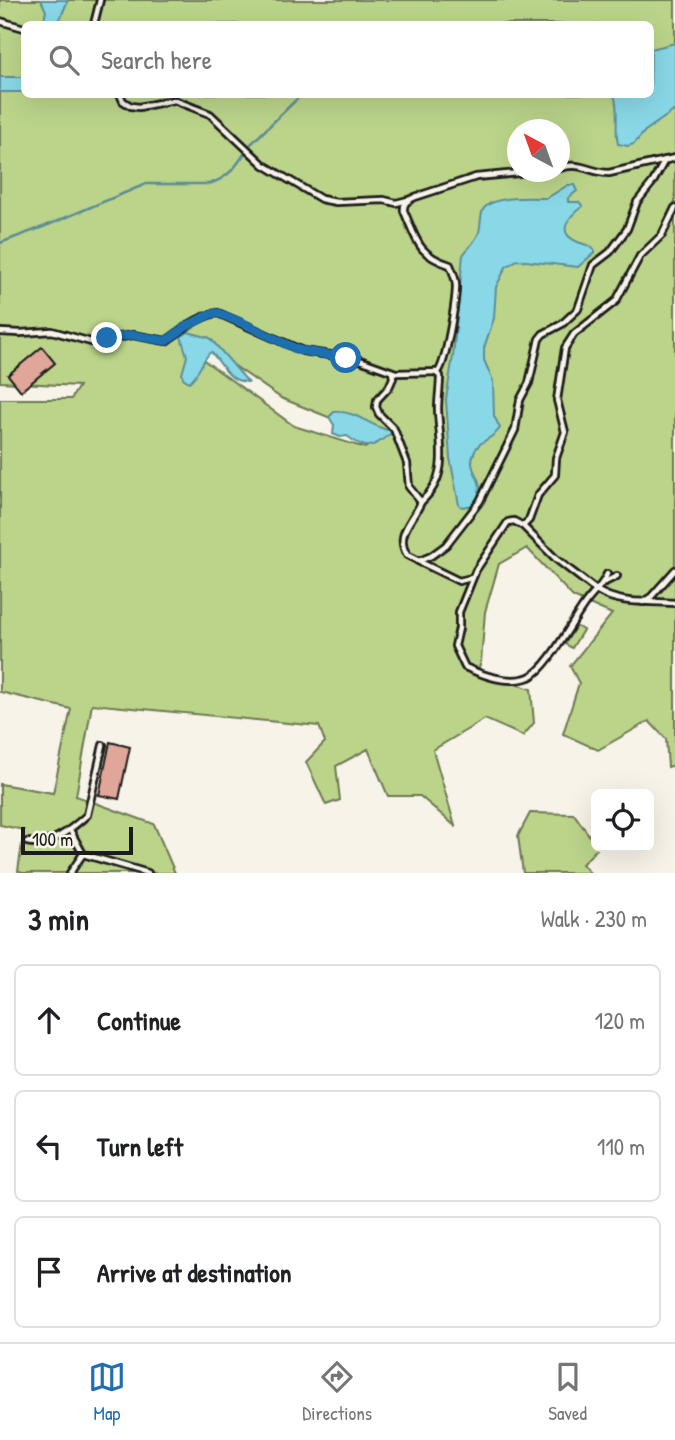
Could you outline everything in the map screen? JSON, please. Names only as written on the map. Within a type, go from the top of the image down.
[{"type":"lane","points":[[95,21],[100,0]]},
{"type":"lane","points":[[0,21],[21,27]]},
{"type":"lane","points":[[122,98],[131,106],[139,107],[174,100],[209,114],[264,164],[321,200],[396,202],[476,177],[507,174]]},
{"type":"lane","points":[[570,167],[582,166],[599,173],[609,173],[675,158]]},
{"type":"lane","points":[[418,561],[446,545],[480,501],[515,430],[520,400],[529,383],[539,339],[544,332],[569,319],[578,308],[591,268],[610,252],[627,229],[637,202],[665,160]]},
{"type":"lane","points":[[404,210],[407,201],[413,198]]},
{"type":"lane","points":[[396,202],[404,210],[423,252],[450,265],[455,277],[453,325],[447,336],[438,374],[440,469],[436,486],[421,502],[402,537],[404,552],[410,558],[459,580],[472,578]]},
{"type":"lane","points":[[523,526],[529,520],[538,495],[551,483],[555,475],[556,458],[565,432],[557,400],[564,350],[574,334],[616,301],[640,256],[662,235],[675,208]]},
{"type":"lane","points":[[0,332],[52,331],[87,341],[129,335],[166,341],[185,327],[218,313],[298,350],[361,360],[392,372],[438,374]]},
{"type":"lane","points":[[392,372],[390,387],[377,400],[376,407],[379,414],[394,429],[407,463],[410,487],[421,502]]},
{"type":"lane","points":[[617,576],[604,582],[596,590],[535,674],[520,679],[496,677],[465,667],[455,646],[459,614],[472,578],[504,525],[514,522],[523,526],[556,559],[596,590],[602,594],[623,601],[675,603]]},
{"type":"lane","points":[[642,602],[652,597],[675,570]]},
{"type":"lane","points":[[604,582],[607,574]]},
{"type":"lane","points":[[591,596],[602,594]]},
{"type":"lane","points":[[27,842],[39,845],[56,838],[88,815],[103,745]]},
{"type":"lane","points":[[70,830],[83,854],[148,873]]},
{"type":"lane","points":[[70,873],[83,854]]},
{"type":"green space","points":[[0,0],[675,0],[675,765],[668,767],[666,739],[649,721],[598,750],[563,734],[579,683],[570,666],[612,614],[573,597],[527,548],[499,564],[485,612],[481,662],[477,672],[531,689],[534,723],[523,736],[485,719],[433,750],[455,826],[420,796],[388,796],[368,749],[336,766],[340,800],[326,805],[306,762],[325,742],[319,726],[92,704],[76,796],[154,824],[175,873],[18,871],[24,830],[0,825],[0,784],[53,793],[71,709],[0,692],[0,399],[71,399],[79,386],[0,382]],"holes":[[[200,342],[281,398],[368,433],[368,446],[365,448],[294,426],[205,361]]]},
{"type":"green space","points":[[576,626],[583,630],[572,648],[565,644]]},
{"type":"green space","points":[[530,813],[574,814],[591,838],[591,852],[594,852],[582,864],[590,873],[523,873],[518,836]]},
{"type":"water","points":[[41,0],[68,0],[59,21],[44,21],[46,11]]},
{"type":"water","points":[[675,43],[675,110],[645,131],[634,144],[618,144],[615,98],[654,98],[654,48]]},
{"type":"water","points":[[0,77],[21,77],[21,92],[0,92]]},
{"type":"water","points":[[568,185],[574,185],[577,191],[568,198],[568,202],[579,202],[583,206],[569,219],[567,234],[590,247],[594,253],[578,267],[517,260],[506,267],[496,287],[494,318],[484,348],[484,360],[493,381],[494,416],[500,428],[475,450],[472,462],[480,489],[474,505],[462,507],[459,505],[450,458],[446,399],[463,255],[478,235],[482,212],[488,205],[513,198],[547,198]]},
{"type":"water","points":[[188,332],[210,338],[248,382],[230,376],[211,352],[193,379],[189,382],[183,378],[187,356],[181,337]]},
{"type":"water","points":[[334,412],[355,415],[380,428],[391,428],[393,432],[374,445],[365,446],[347,436],[333,434],[334,425],[329,417]]},
{"type":"building","points":[[42,347],[55,363],[21,391],[8,375]]},
{"type":"building","points":[[110,742],[130,747],[119,799],[99,795]]},
{"type":"waterway","points":[[251,144],[298,98]]},
{"type":"waterway","points":[[0,243],[146,184],[209,184],[231,171],[246,151]]},
{"type":"route","points":[[107,338],[133,335],[168,341],[185,327],[218,313],[298,350],[346,358]]}]
